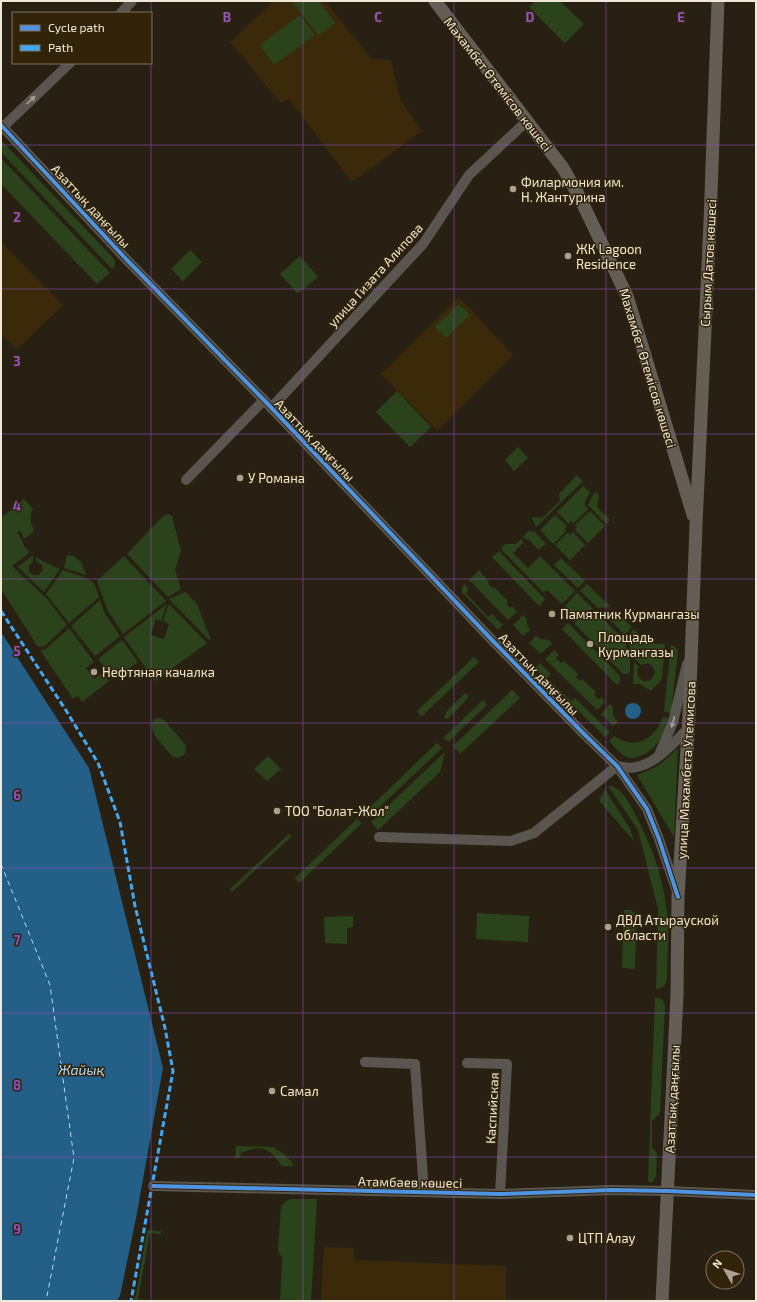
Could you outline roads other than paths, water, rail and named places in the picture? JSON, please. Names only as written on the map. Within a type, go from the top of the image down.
[{"type":"main road","name":"Махамбет Өтемісов көшесі","points":[[434,1],[526,122],[548,147],[569,179],[603,244],[627,296],[696,525]]},
{"type":"main road","name":"Сырым Датов көшесі","points":[[696,525],[710,230],[718,1]]},
{"type":"main road","name":"улица Махамбета Утемисова","points":[[678,897],[689,727],[696,525]]},
{"type":"main road","name":"Азаттық даңғылы","points":[[662,1301],[677,995],[678,897]]},
{"type":"street","points":[[122,12],[132,1]]},
{"type":"street","points":[[2,127],[69,64]]},
{"type":"street","name":"улица Гизата Алипова","points":[[186,480],[267,404],[424,244],[469,175],[526,122]]},
{"type":"street","name":"Азаттық даңғылы","points":[[2,127],[126,259],[503,651],[617,766],[647,809],[659,839],[678,897]]},
{"type":"street","name":"улица Махамбета Утемисова","points":[[659,755],[673,722],[692,643]]},
{"type":"street","points":[[379,837],[511,840],[534,833],[617,766],[636,768],[648,763],[659,755],[689,727]]},
{"type":"street","points":[[365,1062],[415,1064],[424,1192]]},
{"type":"street","name":"Каспийская","points":[[467,1063],[507,1064],[500,1194]]},
{"type":"street","name":"Атамбаев көшесі","points":[[153,1186],[500,1194],[612,1190],[756,1195]]},
{"type":"water","name":"Жайық","points":[[1,632],[89,768],[163,1068],[136,1218],[120,1296],[117,1301],[1,1301]]},
{"type":"water","points":[[630,703],[636,703],[641,708],[639,717],[636,719],[630,719],[625,714],[625,708]]},
{"type":"place","name":"Филармония им. Н. Жантурина","points":[[513,189]]},
{"type":"place","name":"ЖК Lagoon Residence","points":[[568,256]]},
{"type":"place","name":"У Романа","points":[[240,478]]},
{"type":"place","name":"Памятник Курмангазы","points":[[552,614]]},
{"type":"place","name":"Площадь Курмангазы","points":[[590,644]]},
{"type":"place","name":"Нефтяная качалка","points":[[94,672]]},
{"type":"place","name":"ТОО \"Болат-Жол\"","points":[[277,811]]},
{"type":"place","name":"ДВД Атырауской области","points":[[608,927]]},
{"type":"place","name":"Самал","points":[[272,1091]]},
{"type":"place","name":"ЦТП Алау","points":[[570,1238]]}]
